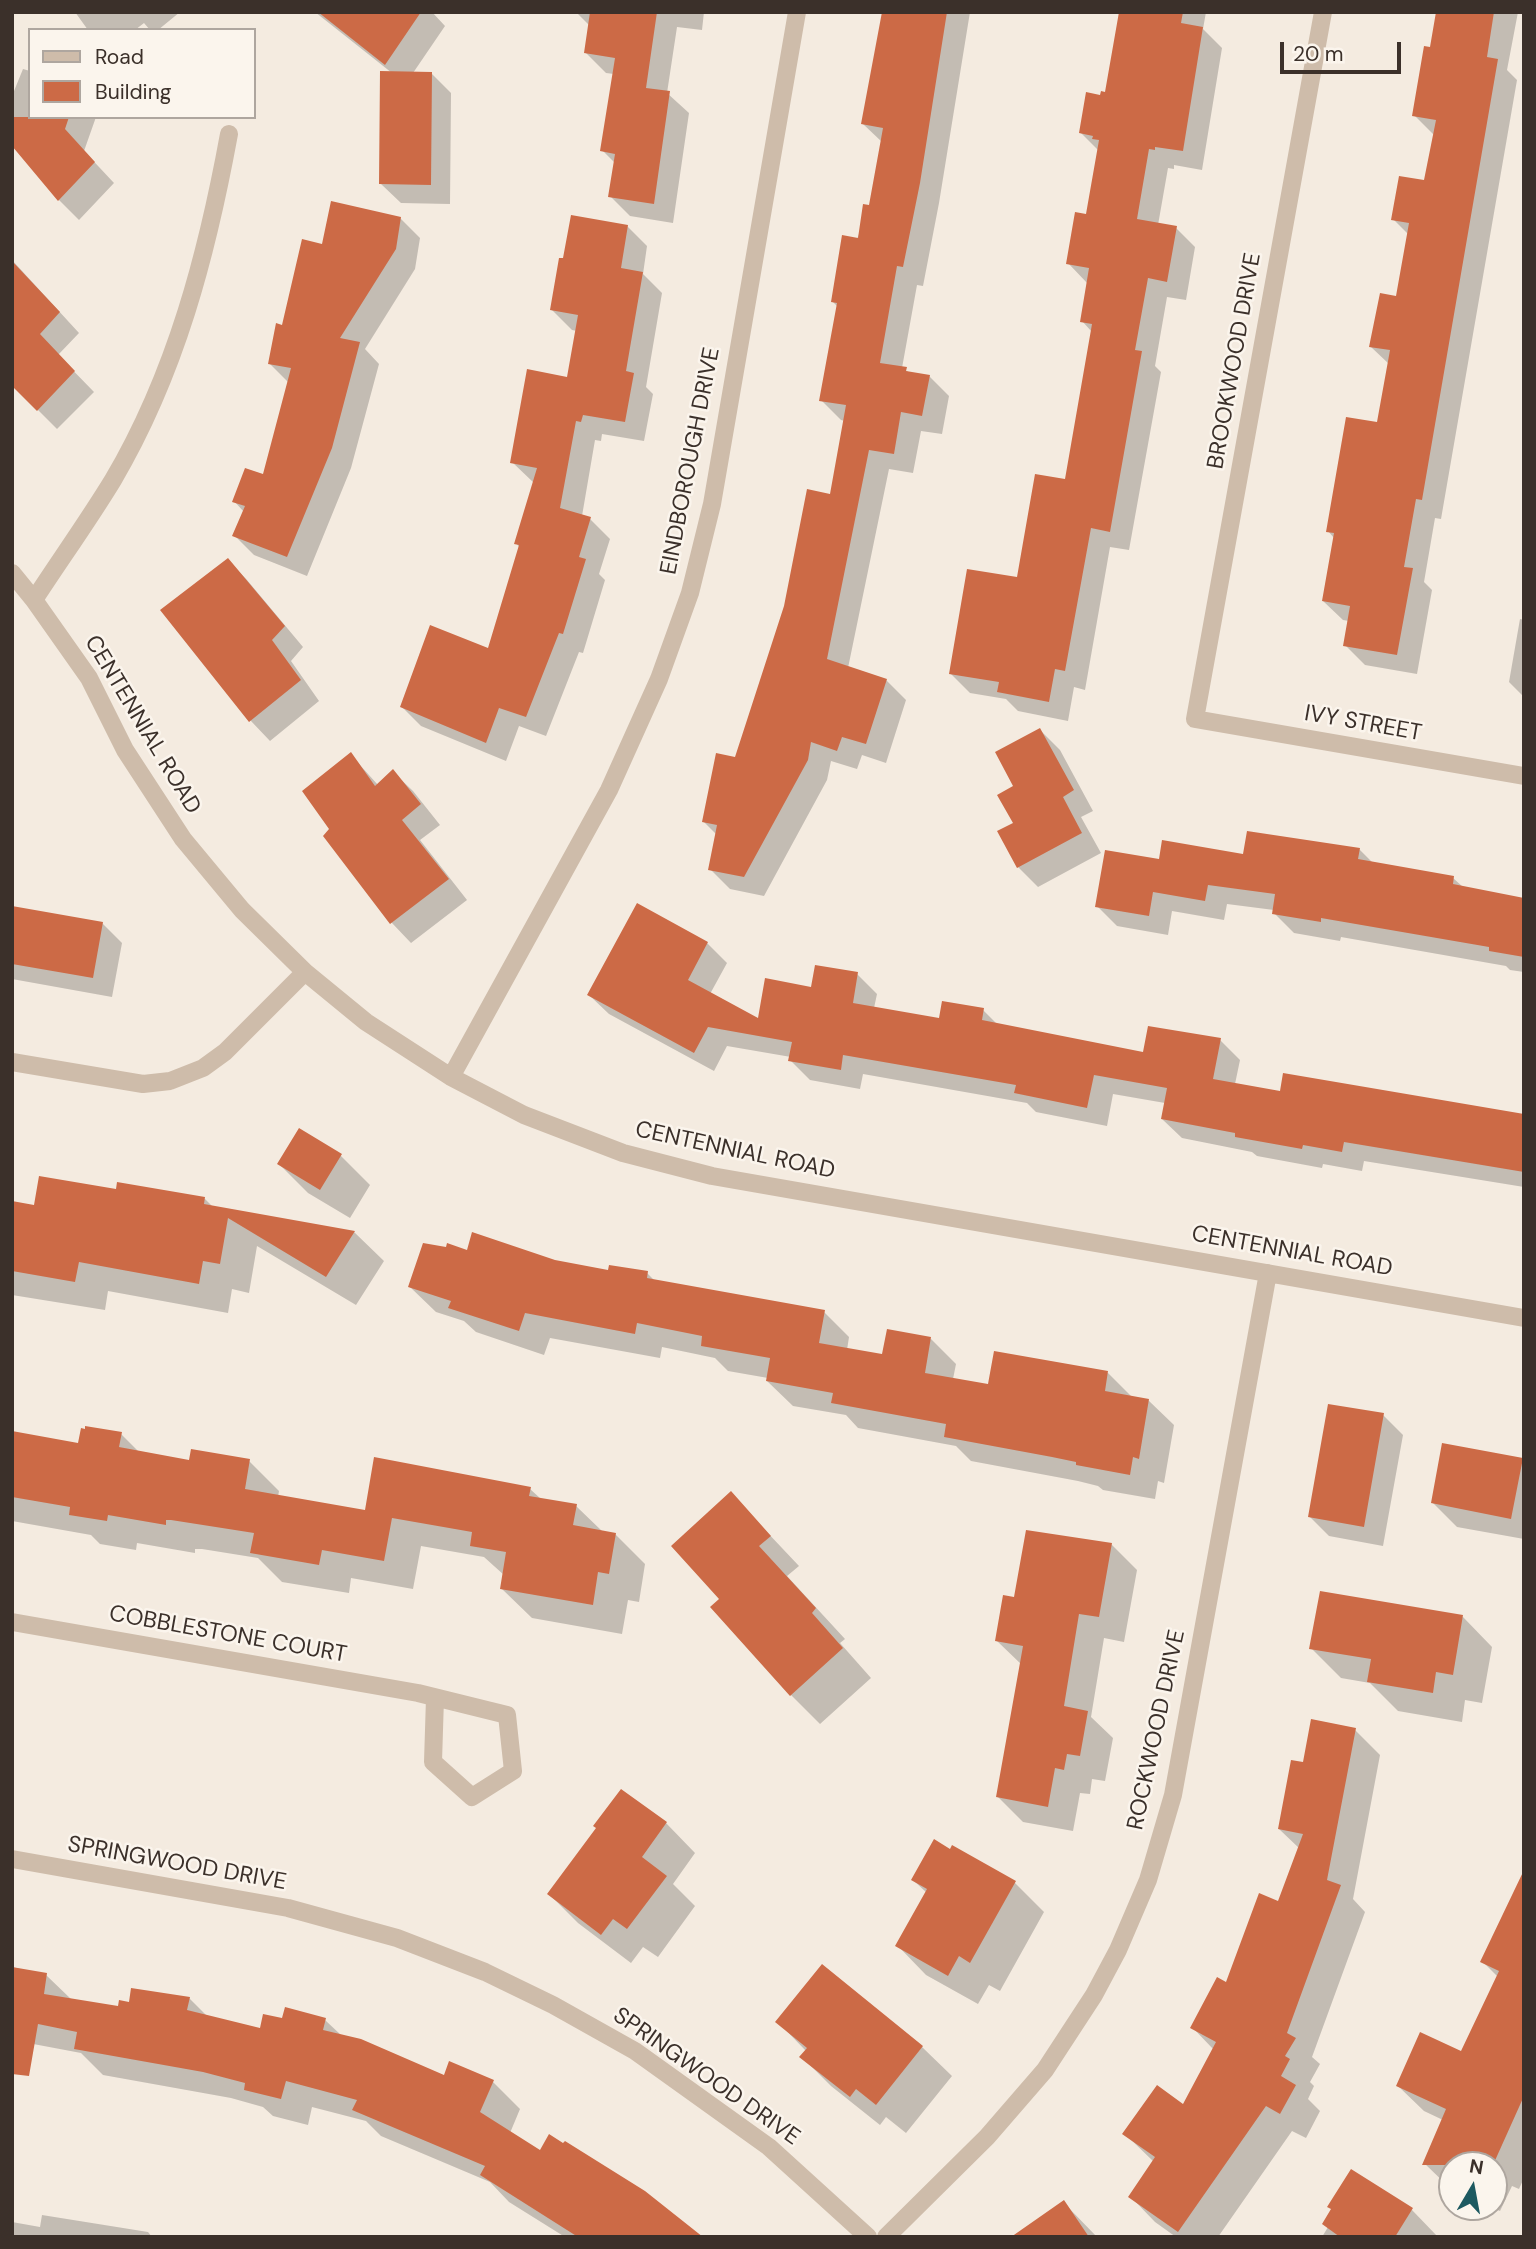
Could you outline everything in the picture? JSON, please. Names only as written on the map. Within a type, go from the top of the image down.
[{"type":"street","name":"EINDBOROUGH DRIVE","points":[[451,1077],[609,790],[659,679],[690,593],[712,504],[797,12]]},
{"type":"street","name":"BROOKWOOD DRIVE","points":[[1195,719],[1323,12]]},
{"type":"street","points":[[34,600],[113,479],[153,401],[192,298],[213,219],[229,134]]},
{"type":"street","name":"CENTENNIAL ROAD","points":[[12,573],[89,678],[125,750],[183,839],[242,910],[305,972],[366,1022],[451,1077],[536,1120],[623,1153],[712,1176],[1524,1318]]},
{"type":"street","name":"IVY STREET","points":[[1195,719],[1524,776]]},
{"type":"street","points":[[12,1062],[143,1084],[170,1081],[203,1068],[225,1052],[305,972]]},
{"type":"street","name":"ROCKWOOD DRIVE","points":[[886,2237],[987,2137],[1045,2070],[1094,1995],[1118,1950],[1148,1880],[1173,1795],[1268,1273]]},
{"type":"street","name":"COBBLESTONE COURT","points":[[12,1622],[435,1698],[507,1714],[513,1771],[472,1797],[433,1762],[435,1698]]},
{"type":"street","name":"SPRINGWOOD DRIVE","points":[[12,1859],[288,1908],[397,1938],[485,1972],[553,2005],[635,2051],[769,2147],[868,2237]]},
{"type":"building","points":[[318,12],[421,12],[385,65]]},
{"type":"building","points":[[590,12],[657,12],[646,88],[670,91],[654,204],[608,197],[615,154],[600,151],[615,58],[584,53]]},
{"type":"building","points":[[882,12],[947,12],[920,183],[903,267],[897,266],[880,363],[907,367],[906,371],[930,375],[922,416],[901,412],[894,454],[869,450],[827,659],[887,679],[866,744],[842,737],[837,751],[811,742],[808,760],[744,877],[708,870],[717,825],[702,822],[716,753],[735,757],[784,606],[807,489],[830,494],[846,405],[819,401],[837,303],[831,302],[842,235],[858,238],[863,204],[869,205],[883,128],[861,124]]},
{"type":"building","points":[[1119,12],[1183,12],[1181,23],[1203,27],[1183,151],[1155,147],[1155,150],[1149,149],[1137,219],[1177,226],[1167,282],[1148,278],[1135,350],[1142,351],[1110,532],[1091,528],[1065,671],[1055,669],[1049,702],[997,692],[999,682],[949,674],[967,569],[1017,577],[1035,474],[1065,479],[1092,324],[1080,322],[1089,268],[1066,264],[1075,212],[1086,214],[1099,140],[1079,133],[1086,92],[1100,95],[1101,91],[1105,92]]},
{"type":"building","points":[[1436,12],[1494,12],[1487,57],[1498,59],[1422,500],[1416,499],[1404,567],[1413,568],[1397,655],[1343,646],[1350,606],[1322,601],[1334,533],[1326,532],[1346,417],[1377,422],[1390,350],[1369,347],[1380,293],[1396,296],[1409,223],[1391,220],[1399,176],[1424,180],[1436,120],[1412,116],[1424,46],[1430,47]]},
{"type":"building","points":[[380,71],[432,72],[431,185],[379,184]]},
{"type":"building","points":[[12,117],[68,119],[65,129],[95,162],[58,201],[12,146]]},
{"type":"building","points":[[331,201],[401,217],[396,249],[340,338],[360,342],[332,448],[287,557],[232,536],[245,506],[232,502],[245,468],[263,474],[291,368],[268,364],[276,323],[282,325],[302,239],[322,244]]},
{"type":"building","points":[[571,215],[628,225],[621,268],[643,272],[626,371],[634,373],[625,422],[583,415],[581,422],[576,421],[560,508],[591,517],[579,557],[586,559],[563,634],[559,633],[526,717],[499,708],[486,743],[400,707],[430,625],[488,648],[519,545],[514,544],[537,468],[510,463],[527,369],[567,377],[578,315],[550,310],[559,258],[563,258]]},
{"type":"building","points":[[12,261],[60,312],[40,334],[75,371],[37,411],[12,386]]},
{"type":"building","points":[[228,558],[285,626],[272,640],[301,680],[249,722],[160,610]]},
{"type":"building","points":[[1040,728],[1074,790],[1063,797],[1082,833],[1017,868],[997,831],[1013,823],[997,795],[1013,786],[995,752]]},
{"type":"building","points":[[351,752],[375,786],[393,769],[421,804],[402,820],[449,879],[390,924],[323,836],[329,829],[302,791]]},
{"type":"building","points":[[1247,831],[1360,848],[1358,859],[1454,876],[1453,884],[1524,898],[1524,957],[1489,951],[1489,947],[1321,918],[1321,922],[1272,914],[1275,894],[1208,885],[1205,901],[1153,892],[1149,916],[1095,907],[1105,850],[1159,859],[1162,840],[1243,854]]},
{"type":"building","points":[[637,903],[708,942],[688,980],[758,1018],[765,978],[811,987],[815,965],[858,972],[853,1003],[939,1018],[942,1001],[984,1008],[982,1020],[1143,1052],[1148,1026],[1221,1038],[1213,1079],[1280,1091],[1283,1073],[1524,1114],[1524,1172],[1344,1142],[1342,1152],[1303,1145],[1302,1149],[1235,1137],[1235,1133],[1161,1119],[1167,1088],[1094,1075],[1087,1108],[1014,1093],[1016,1085],[843,1055],[841,1070],[788,1061],[792,1042],[708,1027],[694,1053],[587,995]]},
{"type":"building","points":[[12,906],[103,922],[93,978],[12,964]]},
{"type":"building","points":[[299,1128],[342,1154],[320,1190],[277,1164]]},
{"type":"building","points":[[39,1176],[116,1189],[117,1182],[205,1197],[204,1204],[355,1231],[326,1277],[228,1218],[220,1264],[203,1261],[199,1284],[79,1262],[75,1282],[12,1271],[12,1201],[34,1205]]},
{"type":"building","points":[[472,1232],[555,1260],[608,1270],[609,1265],[648,1271],[647,1278],[825,1310],[819,1343],[882,1354],[887,1329],[931,1337],[925,1373],[988,1384],[994,1351],[1108,1371],[1105,1391],[1149,1399],[1139,1459],[1133,1457],[1130,1475],[944,1437],[946,1424],[831,1403],[833,1393],[766,1381],[770,1358],[701,1346],[702,1336],[637,1323],[635,1334],[525,1313],[519,1331],[448,1308],[451,1301],[408,1287],[423,1243],[446,1247],[447,1243],[467,1250]]},
{"type":"building","points":[[1328,1404],[1384,1413],[1364,1527],[1308,1517]]},
{"type":"building","points":[[85,1426],[122,1432],[119,1447],[189,1460],[191,1449],[250,1459],[245,1489],[365,1510],[374,1457],[531,1487],[529,1496],[577,1504],[573,1525],[616,1533],[609,1574],[598,1572],[593,1605],[500,1589],[506,1552],[470,1546],[472,1532],[392,1518],[384,1561],[322,1550],[319,1565],[250,1553],[254,1533],[171,1520],[166,1520],[166,1525],[108,1515],[107,1521],[69,1515],[70,1507],[12,1497],[12,1431],[78,1443],[81,1428],[85,1429]]},
{"type":"building","points":[[1442,1443],[1523,1458],[1511,1519],[1431,1503]]},
{"type":"building","points":[[731,1491],[771,1536],[759,1546],[816,1608],[812,1613],[843,1648],[790,1696],[710,1607],[719,1599],[671,1546]]},
{"type":"building","points":[[1026,1530],[1112,1543],[1099,1617],[1079,1614],[1064,1706],[1088,1711],[1080,1756],[1067,1754],[1064,1770],[1055,1768],[1048,1807],[996,1797],[1023,1646],[995,1641],[1003,1595],[1014,1597]]},
{"type":"building","points":[[1320,1591],[1463,1615],[1453,1675],[1436,1672],[1433,1693],[1367,1682],[1371,1659],[1309,1649]]},
{"type":"building","points":[[1311,1719],[1356,1728],[1327,1880],[1341,1885],[1287,2033],[1296,2038],[1285,2056],[1290,2059],[1281,2076],[1296,2085],[1280,2114],[1266,2106],[1178,2232],[1128,2197],[1155,2157],[1122,2134],[1157,2085],[1183,2104],[1216,2042],[1190,2028],[1217,1977],[1226,1982],[1259,1893],[1278,1901],[1303,1834],[1278,1829],[1291,1760],[1303,1762]]},
{"type":"building","points":[[621,1789],[667,1822],[642,1857],[667,1876],[627,1929],[613,1919],[601,1935],[547,1894]]},
{"type":"building","points":[[934,1839],[950,1849],[952,1845],[1016,1881],[970,1963],[959,1956],[948,1976],[895,1946],[927,1889],[911,1880]]},
{"type":"building","points":[[1524,1870],[1524,2096],[1499,2151],[1438,2151],[1438,2165],[1422,2165],[1446,2109],[1396,2086],[1420,2032],[1461,2051],[1499,1971],[1480,1962]]},
{"type":"building","points":[[822,1964],[923,2046],[876,2105],[856,2089],[850,2097],[799,2057],[807,2048],[775,2022]]},
{"type":"building","points":[[12,1967],[47,1973],[44,1994],[118,2006],[119,2000],[129,2002],[131,1988],[190,1997],[187,2010],[260,2028],[263,2014],[282,2018],[285,2007],[326,2018],[323,2030],[361,2039],[444,2075],[449,2061],[494,2080],[480,2112],[540,2150],[549,2134],[563,2143],[565,2141],[645,2191],[703,2237],[578,2237],[480,2175],[485,2166],[352,2110],[357,2100],[286,2081],[281,2099],[244,2090],[245,2083],[203,2072],[74,2049],[77,2032],[38,2024],[29,2076],[12,2074]]},
{"type":"building","points":[[1351,2169],[1413,2208],[1395,2237],[1340,2237],[1322,2224],[1331,2209],[1327,2207]]},
{"type":"building","points":[[1064,2200],[1089,2237],[1011,2237]]}]
